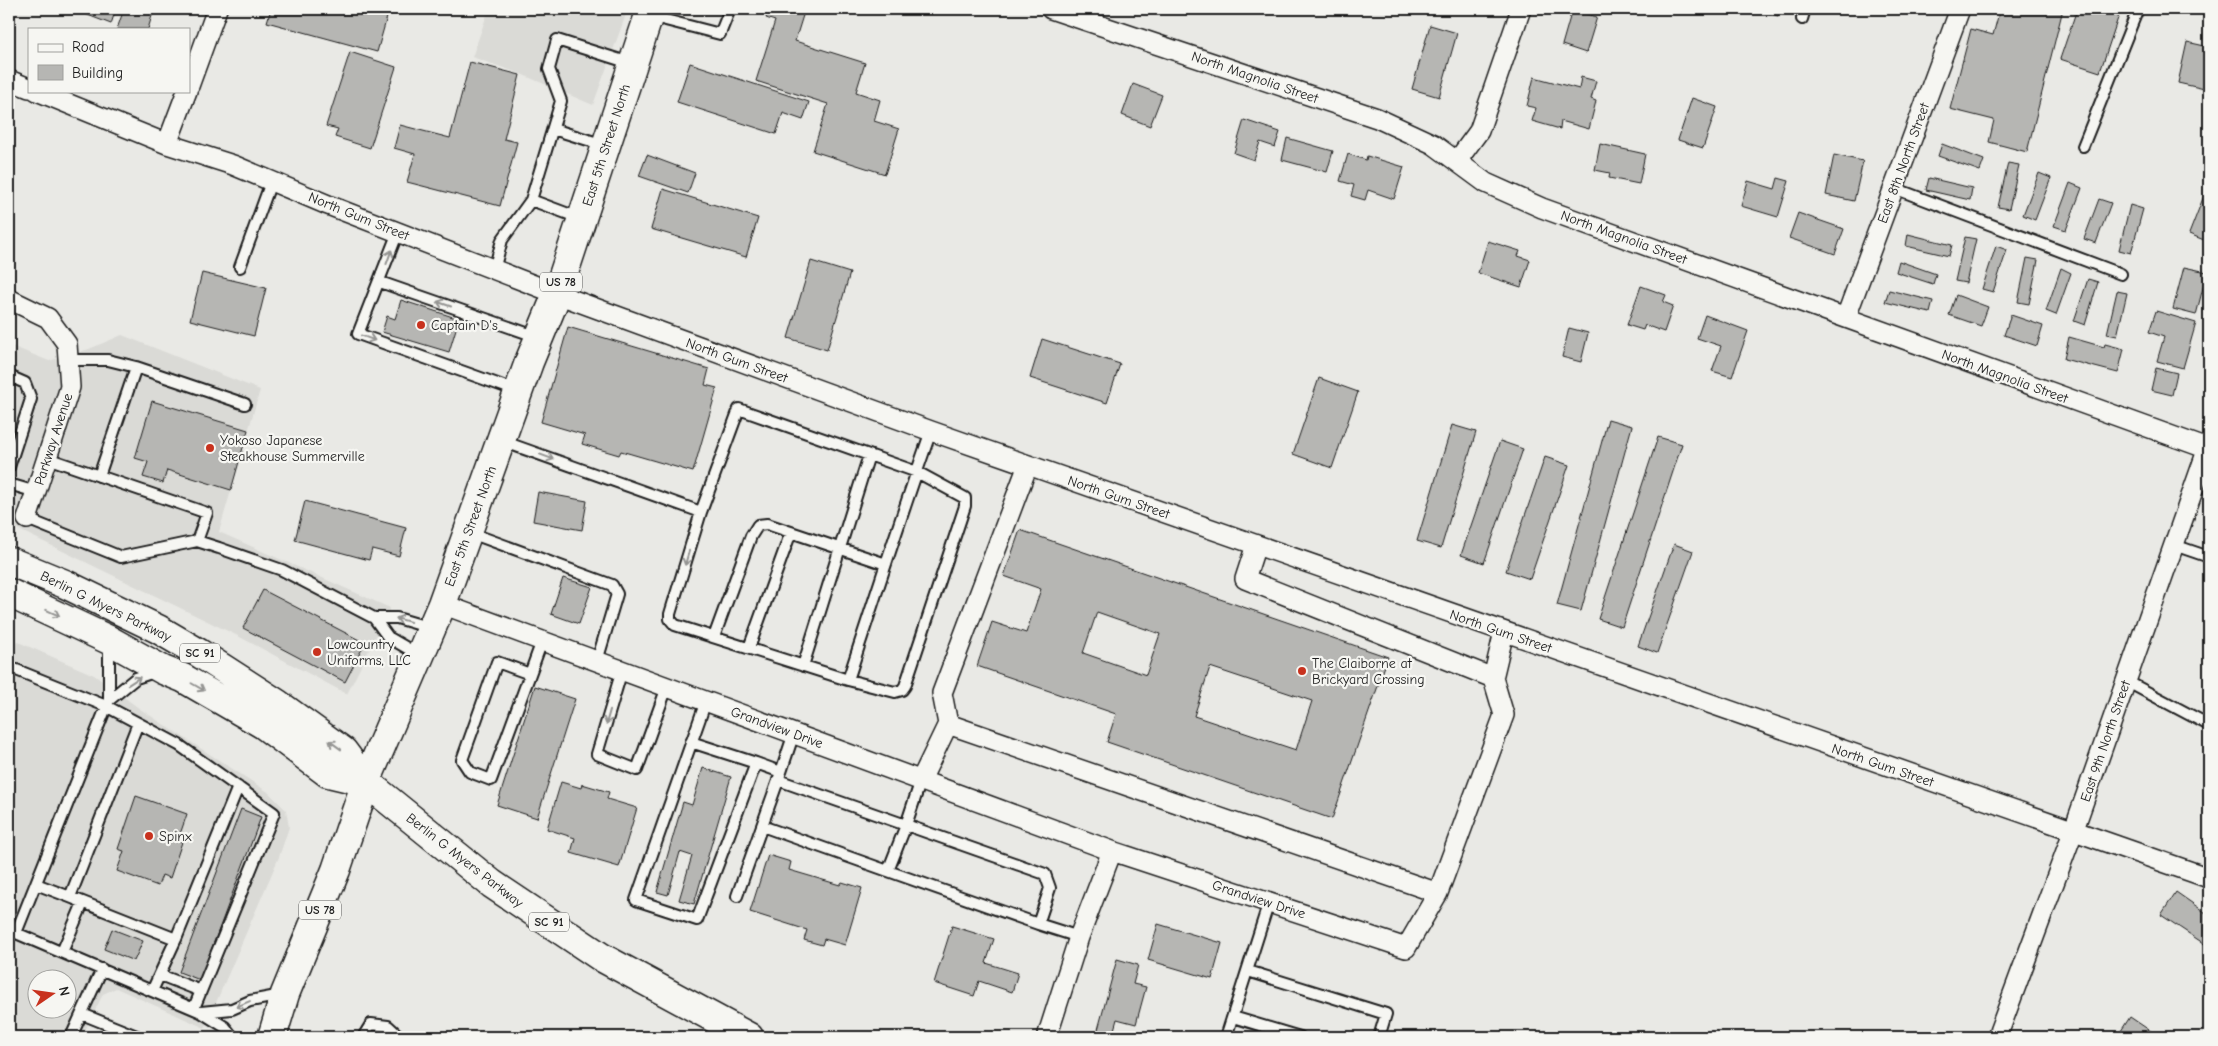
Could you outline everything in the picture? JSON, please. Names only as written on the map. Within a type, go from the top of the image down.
[{"type":"main road","name":"East 5th Street North","points":[[272,1037],[285,994],[336,870],[366,782],[437,616],[518,391],[557,294],[650,12]]},
{"type":"main road","name":"Berlin G Myers Parkway","points":[[9,561],[65,584],[158,629],[199,653],[278,704],[343,751],[366,782],[492,884],[600,957],[749,1037]]},
{"type":"main road","name":"Berlin G Myers Parkway","points":[[9,593],[109,640],[163,670],[182,678],[264,725],[328,774],[366,782]]},
{"type":"street","points":[[190,83],[217,9]]},
{"type":"street","name":"North Magnolia Street","points":[[1051,9],[1103,17],[1377,118],[1433,144],[1486,183],[1542,208],[2209,448]]},
{"type":"street","points":[[1456,161],[1478,131],[1521,9]]},
{"type":"street","name":"East 8th North Street","points":[[1846,318],[1960,9]]},
{"type":"street","points":[[9,80],[28,88]]},
{"type":"street","name":"North Gum Street","points":[[39,92],[168,144],[233,166],[557,294],[931,431],[2209,878]]},
{"type":"street","points":[[168,144],[187,92]]},
{"type":"street","name":"Parkway Avenue","points":[[9,299],[48,318],[67,344],[70,386],[27,519]]},
{"type":"street","name":"East 9th North Street","points":[[1997,1037],[2073,832],[2209,448]]},
{"type":"street","points":[[921,780],[948,724],[942,693],[1028,465]]},
{"type":"street","points":[[1256,545],[1245,579],[1493,678]]},
{"type":"street","name":"Grandview Drive","points":[[437,616],[542,641],[1112,851],[1406,948],[1438,893]]},
{"type":"street","points":[[948,724],[1438,893],[1504,715],[1493,678],[1504,632]]},
{"type":"street","points":[[1047,1037],[1079,937],[1112,851]]},
{"type":"lane","points":[[650,12],[720,34],[730,9]]},
{"type":"lane","points":[[2083,146],[2138,9]]},
{"type":"lane","points":[[494,270],[502,240],[532,200],[560,101],[549,69],[557,40],[634,64]]},
{"type":"lane","points":[[552,129],[606,145]]},
{"type":"lane","points":[[240,267],[271,182]]},
{"type":"lane","points":[[1894,188],[2121,274]]},
{"type":"lane","points":[[532,200],[582,219]]},
{"type":"lane","points":[[398,232],[358,334],[518,391]]},
{"type":"lane","points":[[380,282],[539,337]]},
{"type":"lane","points":[[68,360],[108,360],[136,367],[245,404]]},
{"type":"lane","points":[[98,476],[136,367]]},
{"type":"lane","points":[[9,376],[25,383],[31,399],[9,467]]},
{"type":"lane","points":[[739,408],[869,455],[917,472],[965,498],[962,515],[902,690],[894,692],[848,680],[675,625],[670,619],[700,512],[739,408]]},
{"type":"lane","points":[[848,680],[931,431]]},
{"type":"lane","points":[[501,441],[700,512]]},
{"type":"lane","points":[[803,666],[869,455]]},
{"type":"lane","points":[[47,458],[207,513],[197,541]]},
{"type":"lane","points":[[9,484],[36,492]]},
{"type":"lane","points":[[27,519],[121,557],[197,541],[282,570],[374,618],[388,637],[420,656]]},
{"type":"lane","points":[[714,637],[754,528],[758,525],[767,524],[886,564]]},
{"type":"lane","points":[[468,532],[612,585],[616,594],[597,661]]},
{"type":"lane","points":[[749,648],[791,532]]},
{"type":"lane","points":[[2174,545],[2209,557]]},
{"type":"lane","points":[[374,618],[437,616]]},
{"type":"lane","points":[[109,640],[108,703],[16,933],[197,1010],[225,1027],[233,1037]]},
{"type":"lane","points":[[530,674],[497,662],[462,760],[470,772],[492,780],[542,641]]},
{"type":"lane","points":[[9,667],[108,703],[138,723],[179,745],[274,813],[201,991],[197,1010]]},
{"type":"lane","points":[[108,703],[136,678],[163,670]]},
{"type":"lane","points":[[622,670],[597,754],[638,770],[667,687]]},
{"type":"lane","points":[[2126,681],[2209,725]]},
{"type":"lane","points":[[706,701],[636,900],[698,920],[756,764]]},
{"type":"lane","points":[[70,898],[138,723]]},
{"type":"lane","points":[[737,896],[794,733]]},
{"type":"lane","points":[[692,742],[756,764],[779,776],[906,825],[1045,874],[1050,888],[1038,924]]},
{"type":"lane","points":[[888,871],[921,780]]},
{"type":"lane","points":[[152,991],[176,939],[238,788]]},
{"type":"lane","points":[[762,826],[1079,937]]},
{"type":"lane","points":[[36,884],[176,939]]},
{"type":"lane","points":[[1226,1037],[1269,902]]},
{"type":"lane","points":[[62,952],[83,903]]},
{"type":"lane","points":[[72,1037],[102,969]]},
{"type":"lane","points":[[1248,971],[1386,1014],[1379,1037]]},
{"type":"lane","points":[[160,975],[201,991]]},
{"type":"lane","points":[[197,1010],[232,1009],[250,1001],[285,994]]},
{"type":"lane","points":[[82,1014],[139,1037]]},
{"type":"lane","points":[[1233,1017],[1300,1037]]},
{"type":"lane","points":[[364,1037],[371,1024],[388,1026],[400,1037]]},
{"type":"shaded area","points":[[489,9],[628,9],[593,105],[521,74],[472,57]]},
{"type":"shaded area","points":[[122,335],[260,390],[219,532],[390,608],[347,694],[238,636],[9,525],[9,345],[49,361],[89,349]]},
{"type":"shaded area","points":[[9,638],[94,675],[140,709],[268,792],[286,810],[289,827],[279,857],[205,1028],[116,988],[103,994],[82,1037],[9,1037]]},
{"type":"building","points":[[72,9],[116,9],[111,24]]},
{"type":"building","points":[[124,9],[154,9],[148,28],[117,28]]},
{"type":"building","points":[[271,9],[359,9],[387,17],[377,52],[267,22]]},
{"type":"building","points":[[769,9],[805,9],[795,41],[865,63],[856,92],[880,100],[874,121],[899,129],[885,174],[813,151],[828,104],[756,81],[775,21],[766,18]]},
{"type":"building","points":[[1754,9],[1780,9],[1778,16]]},
{"type":"building","points":[[2000,9],[2063,9],[2027,152],[1989,142],[1994,120],[1950,109],[1971,29],[1993,35]]},
{"type":"building","points":[[2077,9],[2099,9],[2119,15],[2100,72],[2060,59]]},
{"type":"building","points":[[1572,10],[1597,17],[1586,53],[1562,45]]},
{"type":"building","points":[[1430,25],[1457,33],[1439,97],[1412,89]]},
{"type":"building","points":[[2187,42],[2209,47],[2209,90],[2178,83]]},
{"type":"building","points":[[350,52],[396,67],[370,148],[335,137],[338,129],[326,126]]},
{"type":"building","points":[[470,62],[520,75],[504,139],[517,142],[500,206],[407,182],[415,154],[394,148],[400,125],[450,138]]},
{"type":"building","points":[[690,63],[809,102],[803,120],[783,113],[776,134],[677,102]]},
{"type":"building","points":[[1534,77],[1579,89],[1581,77],[1596,81],[1591,99],[1596,101],[1589,129],[1561,121],[1560,129],[1532,121],[1536,108],[1527,106]]},
{"type":"building","points":[[1133,84],[1162,95],[1150,126],[1122,115]]},
{"type":"building","points":[[1692,98],[1717,107],[1703,148],[1678,140]]},
{"type":"building","points":[[1244,120],[1280,132],[1275,147],[1260,142],[1254,160],[1234,153]]},
{"type":"building","points":[[1287,138],[1333,151],[1327,172],[1282,160]]},
{"type":"building","points":[[1600,144],[1645,154],[1639,184],[1609,178],[1610,173],[1595,170]]},
{"type":"building","points":[[1942,144],[1984,160],[1980,171],[1938,156]]},
{"type":"building","points":[[1348,154],[1366,160],[1367,156],[1404,167],[1394,199],[1368,190],[1365,200],[1351,196],[1354,185],[1340,181]]},
{"type":"building","points":[[647,155],[695,173],[688,193],[639,176]]},
{"type":"building","points":[[1834,155],[1863,161],[1854,201],[1826,195]]},
{"type":"building","points":[[2008,163],[2019,165],[2009,209],[1998,207]]},
{"type":"building","points":[[2039,173],[2051,178],[2035,220],[2023,215]]},
{"type":"building","points":[[1778,178],[1789,181],[1778,217],[1741,206],[1748,181],[1775,189]]},
{"type":"building","points":[[1929,178],[1972,188],[1970,200],[1926,190]]},
{"type":"building","points":[[2070,183],[2082,188],[2066,230],[2054,226]]},
{"type":"building","points":[[663,189],[758,218],[746,257],[651,229]]},
{"type":"building","points":[[2205,193],[2209,195],[2209,242],[2189,234]]},
{"type":"building","points":[[2099,199],[2111,203],[2096,243],[2084,239]]},
{"type":"building","points":[[2130,205],[2143,209],[2131,253],[2119,250]]},
{"type":"building","points":[[1798,213],[1844,229],[1835,254],[1789,238]]},
{"type":"building","points":[[1908,234],[1952,245],[1949,256],[1906,246]]},
{"type":"building","points":[[1965,237],[1976,239],[1966,283],[1955,281]]},
{"type":"building","points":[[1488,241],[1520,251],[1518,256],[1530,260],[1521,287],[1478,273]]},
{"type":"building","points":[[1996,246],[2007,250],[1993,292],[1982,289]]},
{"type":"building","points":[[2027,258],[2038,260],[2029,304],[2018,302]]},
{"type":"building","points":[[811,261],[850,273],[827,350],[788,338]]},
{"type":"building","points":[[1899,261],[1936,274],[1933,284],[1896,272]]},
{"type":"building","points":[[2184,267],[2207,272],[2196,315],[2173,309]]},
{"type":"building","points":[[2061,268],[2071,273],[2056,315],[2046,311]]},
{"type":"building","points":[[202,273],[266,288],[254,336],[190,320]]},
{"type":"building","points":[[2088,279],[2098,282],[2085,325],[2074,321]]},
{"type":"building","points":[[1641,286],[1666,295],[1663,302],[1673,306],[1664,332],[1645,325],[1643,330],[1627,325]]},
{"type":"building","points":[[1889,290],[1933,301],[1930,313],[1885,302]]},
{"type":"building","points":[[2117,291],[2127,293],[2117,336],[2107,334]]},
{"type":"building","points":[[1956,295],[1988,307],[1981,326],[1949,315]]},
{"type":"building","name":"Captain D's","points":[[401,300],[459,319],[449,352],[382,332],[387,316],[395,319]]},
{"type":"building","points":[[2156,311],[2196,323],[2183,368],[2157,361],[2164,337],[2149,332]]},
{"type":"building","points":[[1705,315],[1748,331],[1732,377],[1712,371],[1721,346],[1697,338]]},
{"type":"building","points":[[2011,315],[2043,326],[2037,346],[2004,335]]},
{"type":"building","points":[[568,327],[709,369],[705,385],[717,388],[693,472],[621,451],[619,455],[582,444],[585,435],[541,422]]},
{"type":"building","points":[[1569,328],[1588,333],[1581,362],[1562,357]]},
{"type":"building","points":[[2069,337],[2104,347],[2105,344],[2124,349],[2118,373],[2064,359]]},
{"type":"building","points":[[1042,339],[1120,364],[1107,403],[1030,378]]},
{"type":"building","points":[[2156,368],[2177,373],[2172,395],[2151,390]]},
{"type":"building","points":[[1319,378],[1358,392],[1332,468],[1293,454]]},
{"type":"building","points":[[152,401],[248,430],[231,490],[167,470],[163,483],[143,477],[148,462],[135,458]]},
{"type":"building","points":[[1608,419],[1632,426],[1581,611],[1557,605]]},
{"type":"building","points":[[1452,425],[1476,432],[1441,548],[1417,541]]},
{"type":"building","points":[[1658,437],[1682,444],[1622,627],[1598,619]]},
{"type":"building","points":[[1500,441],[1523,449],[1484,563],[1461,555]]},
{"type":"building","points":[[1545,457],[1569,465],[1530,579],[1506,571]]},
{"type":"building","points":[[538,492],[587,501],[582,530],[533,521]]},
{"type":"building","points":[[305,501],[406,528],[399,556],[372,549],[369,560],[295,540]]},
{"type":"building","name":"The Claiborne at Brickyard Crossing","points":[[1020,530],[1388,657],[1332,819],[1107,742],[1116,714],[977,666],[992,622],[1026,633],[1041,589],[1004,576]],"holes":[[[1097,612],[1160,634],[1146,675],[1083,653]],[[1210,667],[1312,701],[1296,750],[1194,716]]]},
{"type":"building","points":[[1674,544],[1693,551],[1657,653],[1638,646]]},
{"type":"building","points":[[563,578],[592,587],[579,624],[551,614]]},
{"type":"building","points":[[263,590],[365,643],[345,682],[243,628]]},
{"type":"building","points":[[535,686],[575,699],[537,818],[497,805]]},
{"type":"building","points":[[703,768],[731,777],[694,904],[679,900],[692,856],[680,852],[668,895],[657,892],[683,802],[692,805]]},
{"type":"building","points":[[561,782],[581,788],[582,784],[609,792],[607,799],[637,808],[619,867],[571,853],[575,838],[547,829]]},
{"type":"building","points":[[136,796],[187,814],[178,840],[182,842],[170,878],[162,875],[158,886],[117,871],[124,851],[118,849]]},
{"type":"building","points":[[241,809],[261,817],[200,980],[179,972]]},
{"type":"building","points":[[768,855],[791,862],[789,870],[840,885],[842,882],[862,888],[845,945],[824,939],[822,945],[804,940],[807,930],[750,912]]},
{"type":"building","points":[[2176,892],[2209,915],[2209,947],[2161,915]]},
{"type":"building","points":[[1158,924],[1222,943],[1212,979],[1148,960]]},
{"type":"building","points":[[952,926],[994,939],[986,963],[1018,973],[1012,992],[979,981],[974,996],[934,983]]},
{"type":"building","points":[[112,929],[143,941],[134,961],[104,949]]},
{"type":"building","points":[[1117,959],[1138,965],[1133,984],[1146,987],[1136,1024],[1117,1019],[1112,1037],[1096,1037]]},
{"type":"building","points":[[2130,1017],[2158,1036],[2124,1037],[2119,1034]]},
{"type":"place","name":"Captain D's","points":[[421,325]]},
{"type":"place","name":"Yokoso Japanese Steakhouse Summerville","points":[[210,448]]},
{"type":"place","name":"Lowcountry Uniforms, LLC","points":[[317,652]]},
{"type":"place","name":"The Claiborne at Brickyard Crossing","points":[[1302,671]]},
{"type":"place","name":"Spinx","points":[[149,836]]}]
